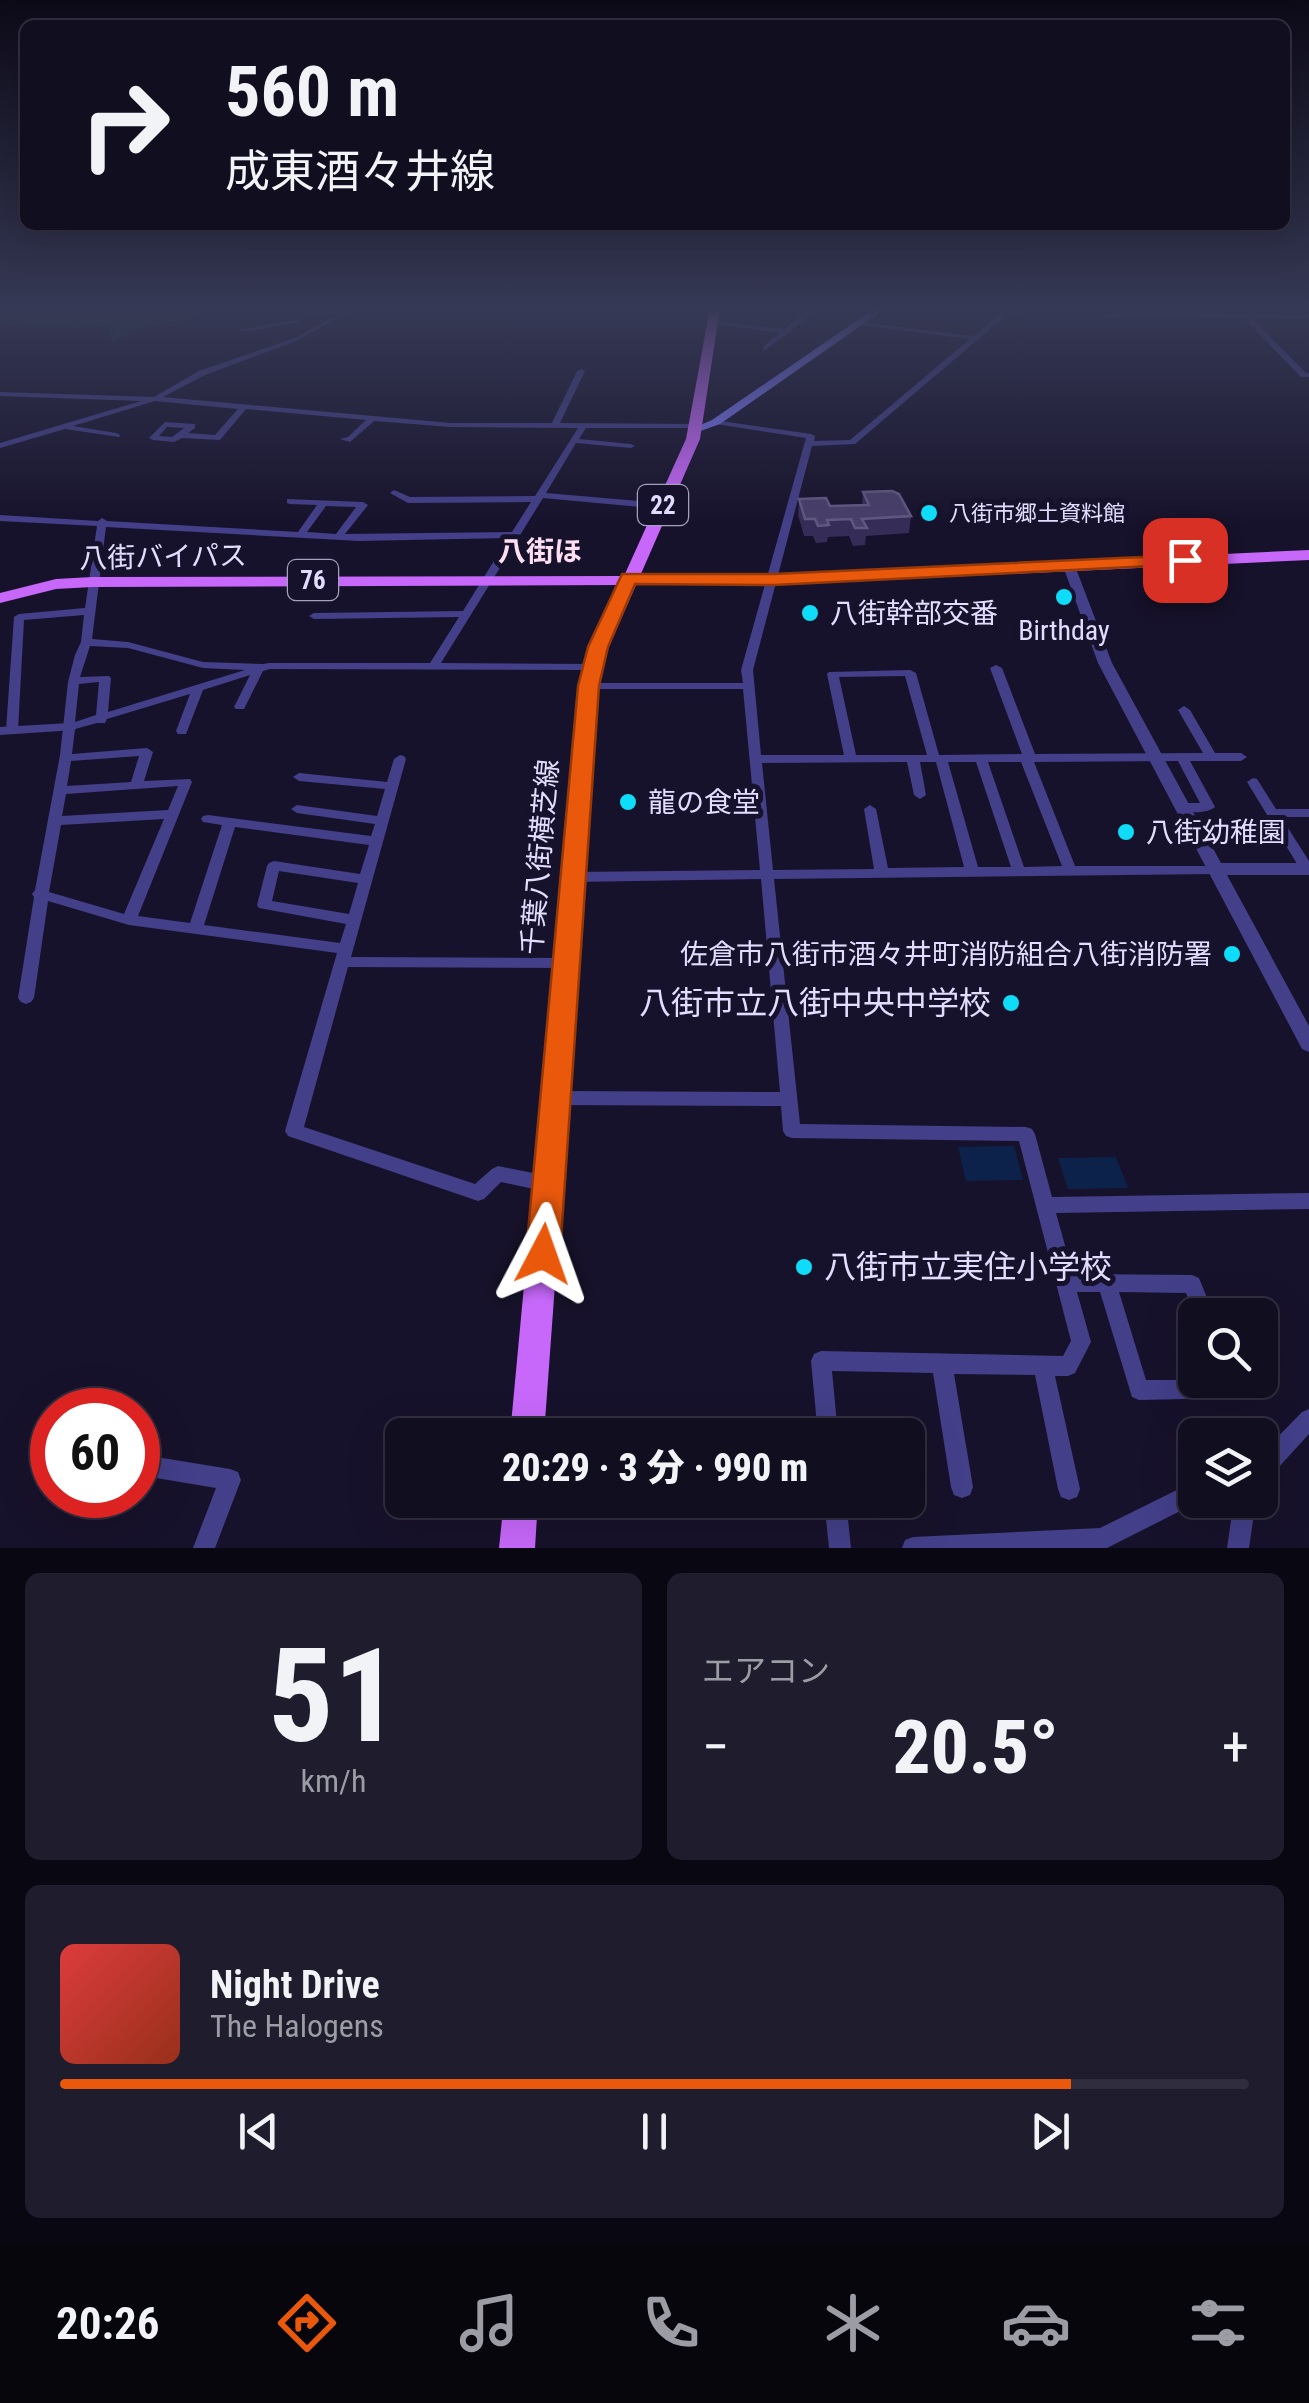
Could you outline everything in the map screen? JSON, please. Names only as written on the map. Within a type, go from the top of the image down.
[{"type":"main road","name":"千葉八街横芝線","points":[[528,1418],[590,677],[628,578],[696,428],[703,380]]},
{"type":"main road","points":[[696,428],[716,422],[777,380]]},
{"type":"main road","name":"76","points":[[628,578],[774,580],[1309,555]]},
{"type":"main road","name":"八街バイパス","points":[[0,598],[56,584],[92,582],[628,578]]},
{"type":"main road","points":[[517,1548],[520,1518]]},
{"type":"street","points":[[0,446],[155,399],[189,380]]},
{"type":"street","points":[[555,425],[577,380]]},
{"type":"street","points":[[809,444],[852,442],[925,380]]},
{"type":"street","points":[[0,394],[155,399],[451,425],[696,428]]},
{"type":"street","points":[[344,440],[350,440],[388,405]]},
{"type":"street","points":[[180,435],[217,438],[245,406]]},
{"type":"street","points":[[716,422],[811,436],[751,652],[749,686],[792,1131],[1026,1134],[1081,1342],[1068,1366],[821,1361],[826,1418]]},
{"type":"street","points":[[434,665],[583,426]]},
{"type":"street","points":[[60,427],[116,435]]},
{"type":"street","points":[[576,441],[631,446]]},
{"type":"street","points":[[394,493],[408,500],[538,497],[662,506]]},
{"type":"street","points":[[290,501],[363,504],[340,536]]},
{"type":"street","points":[[300,534],[324,502]]},
{"type":"street","points":[[0,518],[340,536],[514,535]]},
{"type":"street","points":[[26,998],[39,894],[66,758],[78,657],[86,642],[102,522]]},
{"type":"street","points":[[1069,566],[1105,664],[1309,1044]]},
{"type":"street","points":[[90,611],[19,617],[6,731],[70,727],[101,720],[260,668]]},
{"type":"street","points":[[314,616],[466,614]]},
{"type":"street","points":[[86,642],[128,645],[203,664],[260,668],[434,665],[749,686]]},
{"type":"street","points":[[240,707],[260,668]]},
{"type":"street","points":[[996,668],[1070,870]]},
{"type":"street","points":[[852,758],[833,674],[910,673],[972,871]]},
{"type":"street","points":[[74,681],[104,678],[101,720]]},
{"type":"street","points":[[182,731],[198,689]]},
{"type":"street","points":[[1184,710],[1211,757]]},
{"type":"street","points":[[66,758],[147,752],[136,785]]},
{"type":"street","points":[[756,758],[1241,756]]},
{"type":"street","points":[[1181,808],[1209,808],[1182,757]]},
{"type":"street","points":[[400,758],[294,1131],[478,1193],[498,1174],[548,1184]]},
{"type":"street","points":[[913,758],[920,795]]},
{"type":"street","points":[[982,758],[1019,870]]},
{"type":"street","points":[[299,776],[391,786]]},
{"type":"street","points":[[60,790],[186,782],[129,920]]},
{"type":"street","points":[[1253,782],[1308,870]]},
{"type":"street","points":[[297,809],[380,822]]},
{"type":"street","points":[[870,809],[882,872]]},
{"type":"street","points":[[1272,813],[1309,813]]},
{"type":"street","points":[[54,822],[173,814]]},
{"type":"street","points":[[208,819],[374,841]]},
{"type":"street","points":[[195,930],[230,822]]},
{"type":"street","points":[[352,920],[264,905],[274,866],[363,879]]},
{"type":"street","points":[[573,877],[1308,870]]},
{"type":"street","points":[[39,894],[129,920],[343,955],[566,963]]},
{"type":"street","points":[[1291,1010],[1309,1011]]},
{"type":"street","points":[[555,1098],[790,1099]]},
{"type":"street","points":[[1045,1205],[1309,1201]]},
{"type":"street","points":[[1066,1283],[1192,1284],[1197,1298]]},
{"type":"street","points":[[1106,1284],[1139,1390],[1178,1389]]},
{"type":"street","points":[[942,1364],[962,1487]]},
{"type":"street","points":[[1043,1366],[1069,1489]]},
{"type":"street","points":[[1278,1453],[1309,1419]]},
{"type":"street","points":[[160,1468],[230,1480],[204,1548]]},
{"type":"street","points":[[913,1548],[1102,1539],[1178,1501]]},
{"type":"street","points":[[837,1518],[840,1548]]},
{"type":"street","points":[[1238,1548],[1242,1518]]},
{"type":"water","points":[[1014,1146],[1023,1180],[966,1181],[958,1147]]},
{"type":"water","points":[[1116,1157],[1128,1188],[1068,1189],[1058,1158]]},
{"type":"building","points":[[863,492],[899,494],[911,516],[862,519],[867,528],[855,528],[851,519],[827,520],[829,525],[818,526],[815,519],[805,519],[799,499],[826,498],[830,506],[869,505]]},
{"type":"place","name":"八街市郷土資料館","points":[[929,513]]},
{"type":"place","name":"Birthday","points":[[1064,597]]},
{"type":"place","name":"八街幹部交番","points":[[810,613]]},
{"type":"place","name":"龍の食堂","points":[[628,802]]},
{"type":"place","name":"八街幼稚園","points":[[1126,832]]},
{"type":"place","name":"佐倉市八街市酒々井町消防組合八街消防署","points":[[1232,954]]},
{"type":"place","name":"八街市立八街中央中学校","points":[[1011,1003]]},
{"type":"place","name":"八街市立実住小学校","points":[[804,1267]]},
{"type":"district","name":"八街ほ","points":[[540,551]]},
{"type":"route","points":[[543,1254],[591,667],[628,578],[774,580],[1185,560]]}]
